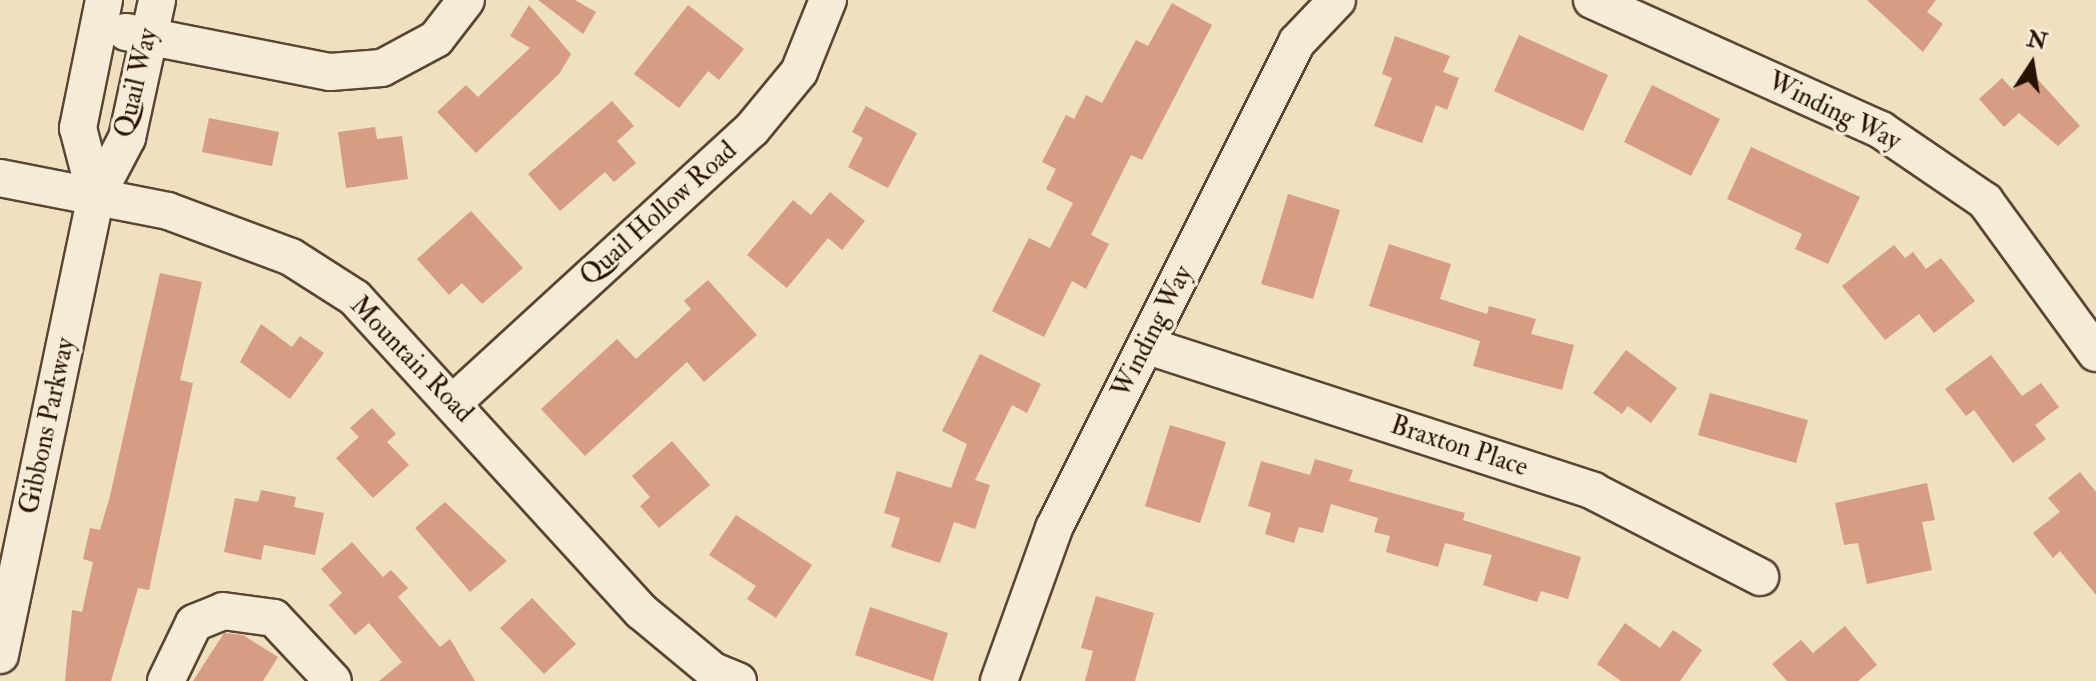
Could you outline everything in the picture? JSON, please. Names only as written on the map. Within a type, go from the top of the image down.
[{"type":"street","name":"Quail Way","points":[[96,197],[127,138],[157,0]]},
{"type":"street","points":[[102,14],[149,37],[330,72],[382,68],[436,39],[466,0]]},
{"type":"street","name":"Quail Hollow Road","points":[[454,402],[752,129],[799,72],[828,0]]},
{"type":"street","name":"Winding Way","points":[[999,681],[1054,528],[1148,346],[1297,42],[1337,0]]},
{"type":"street","name":"Winding Way","points":[[1592,0],[1881,130],[1985,201],[2096,353]]},
{"type":"street","name":"Quail Way","points":[[96,197],[78,128],[102,14]]},
{"type":"street","name":"Mountain Road","points":[[0,178],[168,211],[291,257],[355,298],[454,402],[642,612],[713,671],[738,681]]},
{"type":"street","name":"Gibbons Parkway","points":[[0,655],[96,197]]},
{"type":"street","name":"Braxton Place","points":[[1148,346],[1593,491],[1760,577]]},
{"type":"street","points":[[166,681],[194,623],[223,611],[274,618],[333,681]]},
{"type":"building","points":[[538,0],[575,0],[596,12],[583,34]]},
{"type":"building","points":[[1867,0],[1936,0],[1927,12],[1943,24],[1923,52]]},
{"type":"building","points":[[1172,3],[1212,25],[1142,160],[1131,155],[1091,235],[1109,244],[1086,289],[1072,281],[1044,337],[992,311],[1029,238],[1050,248],[1073,203],[1046,189],[1056,169],[1042,162],[1066,115],[1074,119],[1086,95],[1102,103],[1136,40],[1148,46]]},
{"type":"building","points":[[529,5],[571,54],[559,74],[476,153],[437,112],[466,85],[478,97],[530,48],[510,36]]},
{"type":"building","points":[[688,5],[744,49],[719,80],[708,71],[679,108],[634,74]]},
{"type":"building","points":[[1519,35],[1608,75],[1583,131],[1494,91]]},
{"type":"building","points":[[1395,36],[1450,56],[1443,72],[1459,78],[1447,110],[1436,105],[1422,143],[1374,126],[1392,78],[1382,74]]},
{"type":"building","points":[[2032,73],[2080,126],[2058,146],[2019,113],[2004,127],[1979,99],[2002,78],[2013,90]]},
{"type":"building","points":[[1652,85],[1720,119],[1691,176],[1624,142]]},
{"type":"building","points":[[612,101],[634,126],[617,141],[636,163],[614,182],[605,172],[560,211],[528,174]]},
{"type":"building","points":[[866,106],[917,133],[888,188],[848,167],[863,138],[852,132]]},
{"type":"building","points":[[209,118],[279,132],[272,166],[202,152]]},
{"type":"building","points":[[375,127],[377,139],[402,136],[408,179],[346,188],[338,132]]},
{"type":"building","points":[[1751,147],[1860,197],[1828,264],[1795,249],[1802,234],[1727,199]]},
{"type":"building","points":[[830,192],[865,221],[842,250],[828,238],[787,288],[747,255],[793,200],[811,215]]},
{"type":"building","points":[[1288,194],[1340,210],[1313,299],[1261,284]]},
{"type":"building","points":[[471,211],[523,268],[482,304],[462,283],[449,295],[417,259]]},
{"type":"building","points":[[1389,244],[1451,264],[1440,299],[1487,314],[1489,306],[1536,319],[1531,334],[1574,345],[1562,390],[1473,366],[1480,341],[1369,306]]},
{"type":"building","points":[[1894,245],[1905,258],[1913,252],[1926,269],[1941,258],[1975,301],[1934,333],[1919,314],[1885,340],[1842,286]]},
{"type":"building","points":[[160,273],[202,282],[180,380],[193,383],[149,590],[138,588],[111,681],[65,681],[72,610],[82,612],[93,562],[83,559],[90,528],[100,530],[110,496]]},
{"type":"building","points":[[708,280],[757,335],[704,382],[687,362],[585,456],[541,409],[617,339],[636,359],[691,309],[684,301]]},
{"type":"building","points":[[261,324],[292,347],[300,336],[324,353],[290,399],[240,362]]},
{"type":"building","points":[[1626,350],[1677,388],[1651,423],[1628,406],[1622,414],[1593,393]]},
{"type":"building","points":[[980,354],[1041,384],[1027,413],[1012,405],[975,480],[990,485],[975,529],[954,522],[940,563],[891,547],[900,518],[884,513],[897,471],[951,488],[967,444],[942,431]]},
{"type":"building","points":[[1991,355],[2022,396],[2041,383],[2059,407],[2035,425],[2046,439],[2013,463],[1974,410],[1966,416],[1945,389]]},
{"type":"building","points":[[1710,393],[1808,420],[1796,463],[1698,435]]},
{"type":"building","points":[[372,408],[396,434],[387,442],[409,465],[373,498],[336,458],[359,437],[350,428]]},
{"type":"building","points":[[1170,425],[1226,442],[1200,523],[1145,506]]},
{"type":"building","points":[[672,441],[710,485],[659,528],[640,506],[650,497],[632,476]]},
{"type":"building","points":[[1315,459],[1353,470],[1349,481],[1465,513],[1463,520],[1581,557],[1568,599],[1541,591],[1537,602],[1483,585],[1492,555],[1445,543],[1438,567],[1386,552],[1390,536],[1374,532],[1378,518],[1331,504],[1323,533],[1299,527],[1294,543],[1265,534],[1271,513],[1248,506],[1261,461],[1310,475]]},
{"type":"building","points":[[2080,472],[2096,492],[2096,595],[2060,551],[2053,558],[2033,533],[2060,512],[2048,498]]},
{"type":"building","points":[[1927,483],[1935,520],[1922,522],[1932,570],[1867,584],[1858,543],[1844,545],[1835,503]]},
{"type":"building","points":[[261,490],[296,497],[294,507],[324,513],[315,555],[264,545],[261,560],[224,552],[235,498],[258,502]]},
{"type":"building","points":[[445,502],[507,561],[470,592],[415,528]]},
{"type":"building","points":[[736,515],[812,565],[776,618],[747,599],[756,586],[709,555]]},
{"type":"building","points":[[352,542],[383,577],[391,570],[408,588],[398,597],[440,647],[450,639],[475,681],[379,681],[402,662],[369,623],[355,635],[329,605],[342,593],[321,569]]},
{"type":"building","points":[[1096,596],[1154,613],[1135,681],[1085,681],[1093,651],[1081,648]]},
{"type":"building","points":[[532,598],[576,644],[544,674],[500,628]]},
{"type":"building","points":[[870,607],[948,633],[933,681],[855,655]]},
{"type":"building","points":[[1625,623],[1660,648],[1673,630],[1702,650],[1680,681],[1621,681],[1597,664]]},
{"type":"building","points":[[1845,626],[1877,665],[1858,681],[1787,681],[1772,664],[1801,640],[1813,653]]},
{"type":"building","points":[[224,633],[243,635],[278,657],[263,681],[193,681]]}]
